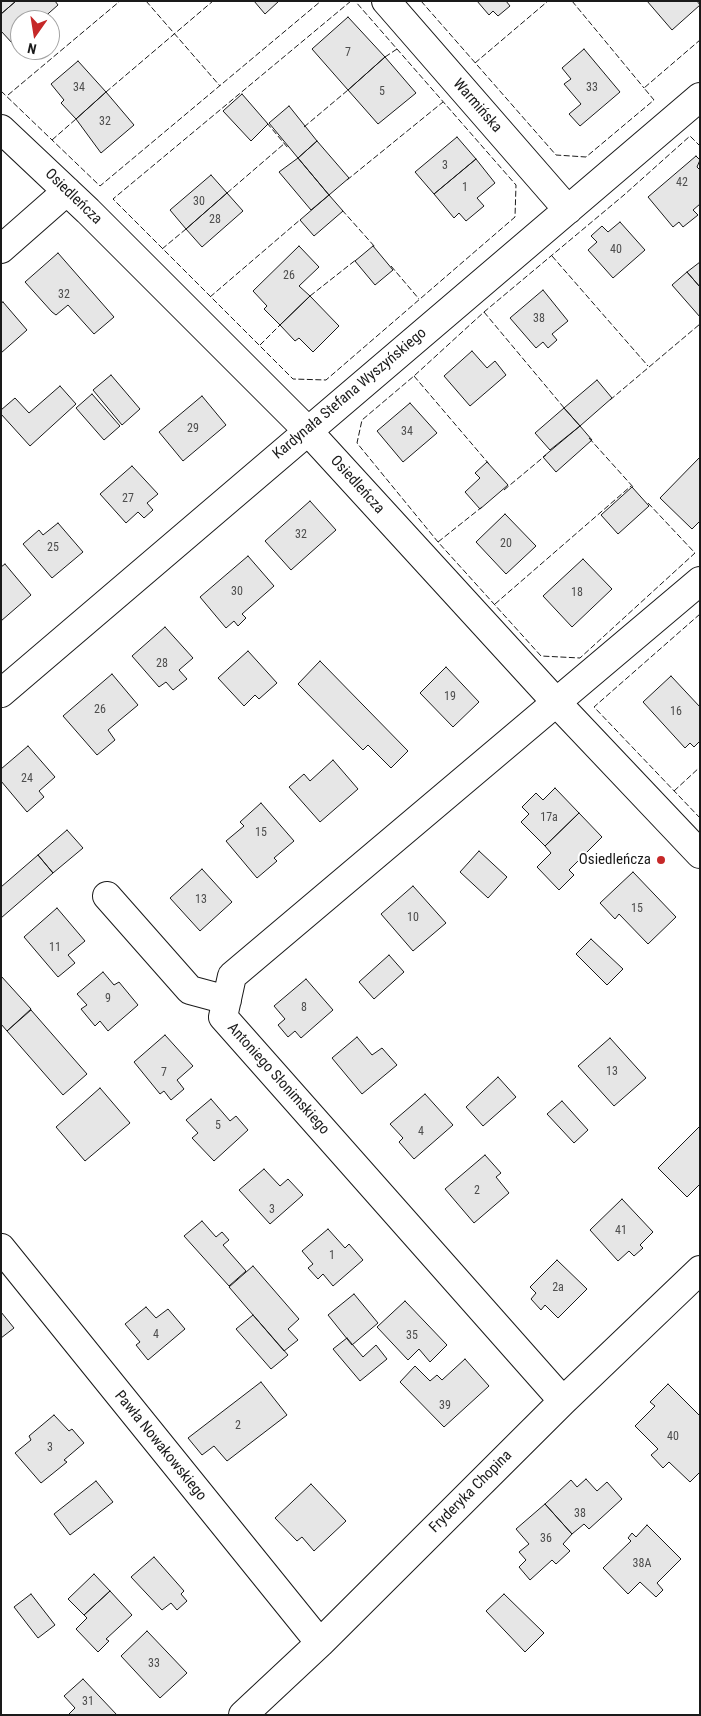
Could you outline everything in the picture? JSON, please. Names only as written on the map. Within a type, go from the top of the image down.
[{"type":"street","name":"Warmińska","points":[[387,1],[568,210]]},
{"type":"street","name":"Kardynała Stefana Wyszyńskiego","points":[[1,693],[307,430],[700,97]]},
{"type":"street","name":"Osiedleńcza","points":[[1,129],[67,191],[307,430],[556,702],[700,854]]},
{"type":"street","points":[[1,249],[67,191]]},
{"type":"street","name":"Antoniego Słonimskiego","points":[[563,1400],[223,1017],[232,976],[700,582]]},
{"type":"street","points":[[107,896],[190,990],[227,1000]]},
{"type":"street","name":"Pawła Nowakowskiego","points":[[1,1248],[320,1643]]},
{"type":"street","name":"Fryderyka Chopina","points":[[243,1715],[320,1643],[563,1400],[700,1270]]},
{"type":"building","points":[[1,1],[16,1],[1,14]]},
{"type":"building","points":[[16,1],[55,1],[58,5],[52,10],[10,10],[10,41],[1,31],[1,14]]},
{"type":"building","points":[[254,1],[279,1],[265,14]]},
{"type":"building","points":[[477,1],[506,1],[510,6],[498,16],[493,11],[489,15]]},
{"type":"building","points":[[647,1],[697,1],[700,5],[672,30]]},
{"type":"building","points":[[348,17],[385,57],[348,90],[312,49]]},
{"type":"building","points":[[584,49],[620,92],[580,126],[569,114],[581,104],[564,84],[571,79],[562,68]]},
{"type":"building","points":[[385,57],[416,93],[378,124],[348,90]]},
{"type":"building","points":[[78,61],[106,92],[76,119],[61,103],[64,100],[51,84]]},
{"type":"building","points":[[106,92],[134,125],[101,153],[76,119]]},
{"type":"building","points":[[242,94],[268,124],[251,141],[223,111]]},
{"type":"building","points":[[289,106],[317,141],[298,158],[269,123]]},
{"type":"building","points":[[457,137],[476,159],[434,194],[415,172]]},
{"type":"building","points":[[317,141],[349,178],[329,195],[298,158]]},
{"type":"building","points":[[696,156],[700,160],[697,167],[700,170],[700,204],[693,210],[698,215],[683,227],[679,222],[673,227],[648,197]]},
{"type":"building","points":[[298,158],[329,195],[311,210],[279,172]]},
{"type":"building","points":[[476,159],[495,183],[477,198],[484,206],[466,221],[459,213],[454,218],[434,194]]},
{"type":"building","points":[[211,175],[227,193],[186,229],[170,210]]},
{"type":"building","points":[[227,193],[243,211],[202,247],[186,229]]},
{"type":"building","points":[[329,195],[343,211],[314,236],[300,220]]},
{"type":"building","points":[[620,222],[645,250],[613,278],[588,250],[597,242],[591,236],[602,226],[608,232]]},
{"type":"building","points":[[299,246],[319,267],[299,286],[310,296],[280,325],[264,309],[267,306],[253,291]]},
{"type":"building","points":[[373,246],[393,270],[375,285],[355,261]]},
{"type":"building","points":[[58,253],[114,317],[94,334],[68,305],[56,315],[52,312],[25,282]]},
{"type":"building","points":[[700,262],[700,287],[687,272]]},
{"type":"building","points":[[687,272],[700,287],[700,317],[672,285]]},
{"type":"building","points":[[543,290],[568,321],[552,334],[557,340],[548,348],[543,342],[536,348],[510,318]]},
{"type":"building","points":[[310,296],[339,326],[313,352],[299,338],[295,341],[280,325]]},
{"type":"building","points":[[3,302],[27,330],[1,353],[1,303]]},
{"type":"building","points":[[472,351],[487,368],[495,361],[506,375],[470,406],[444,376]]},
{"type":"building","points":[[111,375],[140,409],[122,425],[93,390]]},
{"type":"building","points":[[597,380],[612,398],[580,426],[564,408]]},
{"type":"building","points":[[60,386],[76,404],[30,446],[1,414],[1,410],[15,398],[29,413]]},
{"type":"building","points":[[92,394],[120,426],[104,440],[76,408]]},
{"type":"building","points":[[202,396],[226,425],[183,461],[159,432]]},
{"type":"building","points":[[410,403],[437,433],[403,462],[377,431]]},
{"type":"building","points":[[564,408],[580,426],[550,450],[535,433]]},
{"type":"building","points":[[580,426],[592,440],[556,472],[543,457]]},
{"type":"building","points":[[700,457],[700,521],[692,529],[660,498]]},
{"type":"building","points":[[487,462],[508,485],[480,509],[465,492],[480,478],[475,473]]},
{"type":"building","points":[[132,466],[158,494],[147,503],[153,510],[144,518],[138,512],[126,523],[100,494]]},
{"type":"building","points":[[632,487],[649,506],[618,534],[601,515]]},
{"type":"building","points":[[310,501],[336,530],[291,570],[265,541]]},
{"type":"building","points":[[505,514],[536,546],[506,574],[476,542]]},
{"type":"building","points":[[58,523],[83,552],[52,578],[23,544],[39,530],[43,535]]},
{"type":"building","points":[[248,556],[274,586],[242,614],[246,618],[238,626],[234,621],[226,628],[200,597]]},
{"type":"building","points":[[583,559],[612,589],[572,627],[543,596]]},
{"type":"building","points":[[5,564],[31,595],[1,621],[1,567]]},
{"type":"building","points":[[165,627],[193,658],[179,670],[187,679],[173,690],[166,682],[159,687],[132,656]]},
{"type":"building","points":[[248,651],[277,683],[259,699],[255,695],[244,706],[218,678]]},
{"type":"building","points":[[320,661],[408,751],[391,768],[368,745],[363,750],[298,684]]},
{"type":"building","points":[[446,667],[479,702],[453,727],[420,693]]},
{"type":"building","points":[[112,674],[138,705],[108,730],[115,740],[97,755],[63,716]]},
{"type":"building","points":[[671,676],[700,707],[700,741],[694,747],[690,743],[685,748],[643,702]]},
{"type":"building","points":[[28,746],[55,777],[39,791],[44,797],[27,812],[1,781],[1,769]]},
{"type":"building","points":[[333,760],[358,789],[320,822],[289,787],[304,774],[310,781]]},
{"type":"building","points":[[555,788],[579,813],[545,846],[521,822],[529,814],[522,807],[536,793],[543,800]]},
{"type":"building","points":[[261,803],[294,841],[274,858],[277,861],[257,878],[226,841],[244,826],[240,822]]},
{"type":"building","points":[[579,813],[602,837],[569,870],[574,875],[559,890],[537,867],[551,853],[545,846]]},
{"type":"building","points":[[67,830],[83,848],[53,873],[38,855]]},
{"type":"building","points":[[479,851],[507,877],[488,898],[460,872]]},
{"type":"building","points":[[38,855],[53,873],[1,918],[1,887]]},
{"type":"building","points":[[202,869],[232,902],[200,931],[170,898]]},
{"type":"building","points":[[633,872],[676,917],[648,944],[619,914],[615,919],[600,903]]},
{"type":"building","points":[[413,886],[446,923],[413,951],[381,914]]},
{"type":"building","points":[[57,908],[85,941],[68,955],[75,963],[58,977],[24,937]]},
{"type":"building","points":[[591,939],[623,969],[607,985],[576,954]]},
{"type":"building","points":[[389,955],[404,972],[374,999],[359,982]]},
{"type":"building","points":[[103,972],[114,985],[119,982],[138,1005],[108,1031],[100,1021],[95,1026],[81,1009],[87,1005],[77,994]]},
{"type":"building","points":[[1,976],[31,1009],[7,1031],[1,1024]]},
{"type":"building","points":[[306,979],[333,1010],[301,1038],[295,1031],[288,1037],[278,1025],[285,1019],[274,1006]]},
{"type":"building","points":[[31,1010],[87,1074],[63,1095],[7,1031]]},
{"type":"building","points":[[165,1035],[193,1066],[177,1080],[184,1089],[171,1100],[164,1091],[160,1094],[134,1062]]},
{"type":"building","points":[[357,1037],[372,1055],[382,1048],[397,1065],[362,1094],[332,1058]]},
{"type":"building","points":[[610,1038],[646,1078],[614,1106],[578,1066]]},
{"type":"building","points":[[498,1077],[516,1097],[483,1126],[466,1107]]},
{"type":"building","points":[[100,1088],[130,1123],[85,1161],[56,1127]]},
{"type":"building","points":[[425,1094],[453,1125],[414,1159],[399,1142],[403,1138],[390,1124]]},
{"type":"building","points":[[211,1099],[230,1121],[236,1116],[248,1130],[214,1161],[192,1138],[198,1133],[186,1120]]},
{"type":"building","points":[[562,1101],[588,1130],[574,1143],[547,1114]]},
{"type":"building","points":[[700,1126],[700,1184],[687,1197],[658,1168]]},
{"type":"building","points":[[485,1155],[501,1173],[496,1177],[509,1193],[474,1223],[445,1189]]},
{"type":"building","points":[[264,1169],[280,1186],[288,1179],[303,1195],[270,1224],[239,1190]]},
{"type":"building","points":[[622,1199],[653,1232],[640,1245],[643,1248],[634,1256],[629,1251],[618,1261],[590,1230]]},
{"type":"building","points":[[202,1221],[216,1237],[222,1232],[229,1240],[223,1245],[246,1271],[229,1286],[184,1236]]},
{"type":"building","points":[[328,1229],[345,1248],[349,1244],[363,1260],[333,1286],[323,1274],[318,1279],[308,1268],[313,1264],[302,1251]]},
{"type":"building","points":[[557,1260],[587,1289],[558,1318],[545,1305],[541,1310],[531,1299],[536,1293],[530,1287]]},
{"type":"building","points":[[253,1266],[299,1319],[288,1329],[298,1340],[284,1351],[229,1287]]},
{"type":"building","points":[[354,1294],[378,1323],[352,1345],[328,1315]]},
{"type":"building","points":[[405,1301],[447,1345],[430,1362],[419,1349],[408,1360],[377,1327]]},
{"type":"building","points":[[146,1307],[156,1318],[168,1309],[185,1329],[148,1360],[136,1345],[140,1342],[125,1324]]},
{"type":"building","points":[[1,1312],[14,1328],[1,1338]]},
{"type":"building","points":[[253,1315],[288,1355],[271,1369],[236,1329]]},
{"type":"building","points":[[347,1338],[363,1357],[376,1345],[387,1359],[360,1381],[333,1349]]},
{"type":"building","points":[[465,1359],[489,1386],[444,1427],[400,1382],[415,1366],[430,1381],[437,1375],[442,1380]]},
{"type":"building","points":[[261,1382],[287,1415],[227,1461],[214,1446],[202,1455],[188,1438]]},
{"type":"building","points":[[668,1384],[700,1416],[700,1472],[690,1482],[669,1462],[663,1468],[651,1455],[658,1449],[635,1426],[655,1406],[650,1402]]},
{"type":"building","points":[[54,1415],[69,1431],[72,1429],[84,1443],[64,1460],[67,1462],[41,1483],[15,1453],[31,1440],[29,1436]]},
{"type":"building","points":[[586,1479],[597,1491],[607,1482],[622,1499],[589,1529],[584,1524],[572,1534],[545,1504],[571,1480],[577,1487]]},
{"type":"building","points":[[96,1481],[113,1502],[70,1535],[54,1514]]},
{"type":"building","points":[[311,1484],[346,1521],[314,1551],[302,1537],[297,1541],[275,1518]]},
{"type":"building","points":[[545,1504],[572,1534],[563,1544],[570,1551],[556,1564],[552,1560],[530,1580],[519,1567],[526,1560],[519,1552],[529,1544],[516,1529]]},
{"type":"building","points":[[647,1525],[681,1559],[657,1583],[663,1590],[656,1597],[640,1582],[628,1594],[603,1568],[631,1541],[628,1538],[632,1533],[636,1537]]},
{"type":"building","points":[[154,1557],[184,1591],[181,1594],[187,1601],[177,1610],[171,1603],[162,1610],[131,1577]]},
{"type":"building","points":[[94,1574],[110,1591],[84,1615],[68,1599]]},
{"type":"building","points":[[110,1591],[132,1615],[106,1639],[109,1641],[98,1652],[76,1629],[87,1618],[84,1615]]},
{"type":"building","points":[[31,1594],[55,1625],[38,1638],[14,1607]]},
{"type":"building","points":[[504,1594],[544,1633],[525,1652],[486,1611]]},
{"type":"building","points":[[147,1631],[187,1673],[160,1698],[121,1656]]},
{"type":"building","points":[[83,1679],[117,1715],[68,1715],[75,1708],[64,1696]]},
{"type":"fence","points":[[8,95],[120,1]]},
{"type":"fence","points":[[146,1],[220,86]]},
{"type":"fence","points":[[106,92],[213,1]]},
{"type":"fence","points":[[1,91],[100,186],[321,1]]},
{"type":"fence","points":[[351,1],[113,199],[293,379],[326,380],[515,217],[516,185],[355,1]]},
{"type":"fence","points":[[421,1],[556,155],[586,157],[654,100],[644,88],[700,40]]},
{"type":"fence","points":[[475,63],[548,1]]},
{"type":"fence","points":[[572,1],[644,88]]},
{"type":"fence","points":[[385,57],[397,49]]},
{"type":"fence","points":[[304,127],[348,90]]},
{"type":"fence","points":[[347,180],[443,102]]},
{"type":"fence","points":[[52,140],[76,119]]},
{"type":"fence","points":[[267,123],[288,148]]},
{"type":"fence","points":[[648,503],[695,553],[580,658],[541,656],[438,542],[357,443],[362,420],[414,376],[484,312],[624,195],[690,136],[700,146]]},
{"type":"fence","points":[[227,193],[285,143]]},
{"type":"fence","points":[[342,210],[375,247]]},
{"type":"fence","points":[[210,297],[301,219]]},
{"type":"fence","points":[[162,249],[186,229]]},
{"type":"fence","points":[[552,256],[648,366]]},
{"type":"fence","points":[[310,296],[357,259]]},
{"type":"fence","points":[[391,266],[419,299]]},
{"type":"fence","points":[[484,312],[565,409]]},
{"type":"fence","points":[[610,400],[700,324]]},
{"type":"fence","points":[[260,345],[280,325]]},
{"type":"fence","points":[[414,376],[489,464]]},
{"type":"fence","points":[[589,438],[634,488]]},
{"type":"fence","points":[[504,490],[546,455]]},
{"type":"fence","points":[[495,604],[631,486]]},
{"type":"fence","points":[[438,542],[482,507]]},
{"type":"fence","points":[[700,614],[594,707],[700,818]]},
{"type":"fence","points":[[674,791],[700,767]]},
{"type":"place","name":"Osiedleńcza","points":[[661,860]]}]
